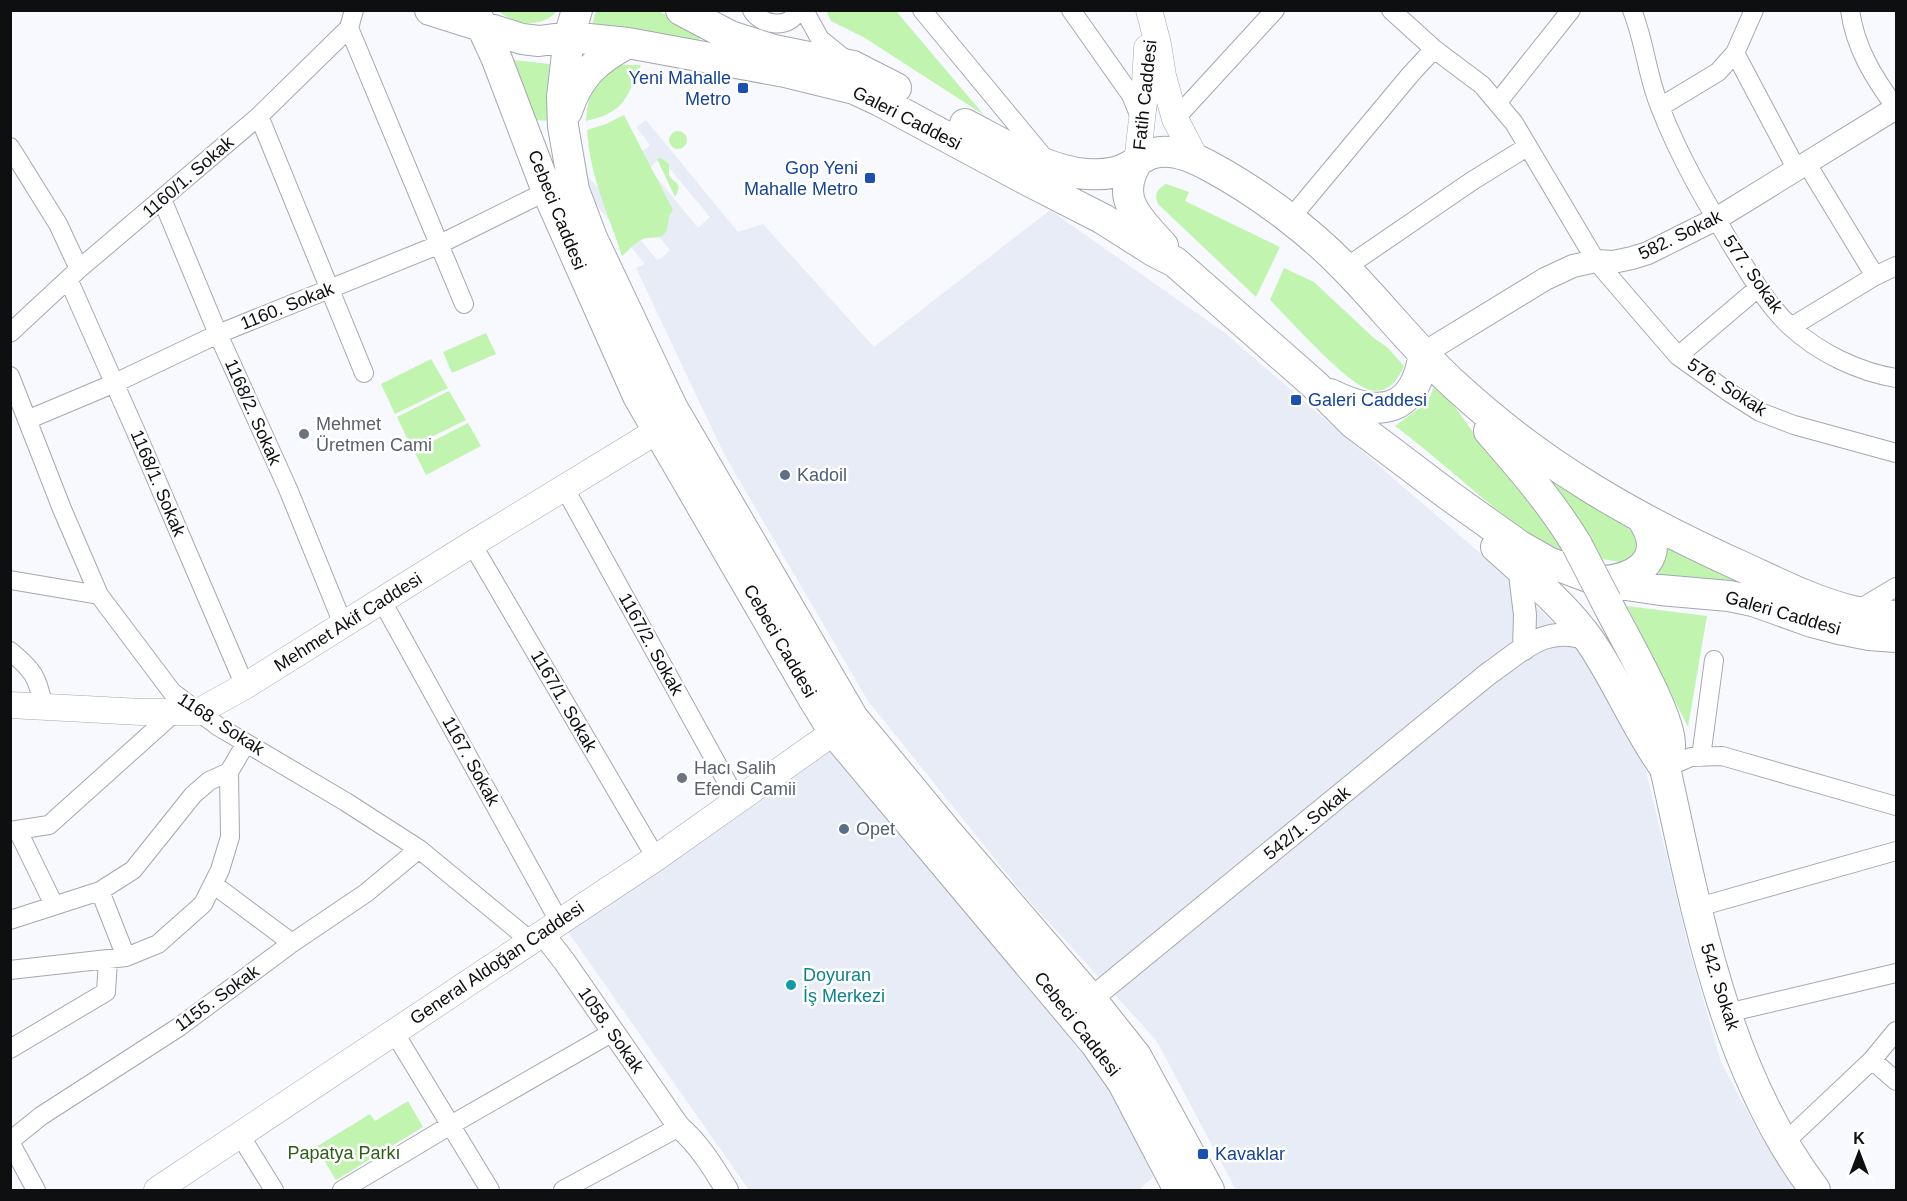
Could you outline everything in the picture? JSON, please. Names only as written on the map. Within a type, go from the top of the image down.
[{"type":"main road","name":"Galeri Caddesi","points":[[430,10],[478,19],[522,39],[539,40],[573,24],[628,43],[785,72],[854,89],[1103,219],[1175,262],[1315,385],[1353,423],[1520,546],[1603,591],[1660,590],[1729,596],[1753,601],[1839,630],[1896,637]]},
{"type":"main road","name":"Galeri Caddesi","points":[[681,10],[730,36],[774,50],[853,66],[1051,166],[1072,173],[1089,175],[1120,171],[1153,153],[1176,152],[1196,159],[1227,176],[1290,219],[1345,267],[1456,387],[1535,450],[1592,490],[1643,520],[1798,592],[1854,612],[1896,616]]},
{"type":"main road","name":"Cebeci Caddesi","points":[[478,19],[500,66],[548,191],[638,396],[657,431],[844,725],[933,815],[1081,1008],[1136,1056],[1209,1191]]},
{"type":"main road","name":"Fatih Caddesi","points":[[1137,162],[1151,19]]},
{"type":"main road","name":"Fatih Caddesi","points":[[1151,19],[1175,119],[1196,159]]},
{"type":"main road","name":"Cebeci Caddesi","points":[[573,24],[563,78],[563,126],[574,190],[592,238],[666,394],[844,725]]},
{"type":"main road","points":[[563,126],[570,103],[588,71],[604,56],[628,43]]},
{"type":"main road","points":[[1137,162],[1131,172],[1128,185],[1131,207],[1139,220],[1175,262]]},
{"type":"main road","points":[[1315,385],[1351,403],[1368,408],[1386,408],[1398,404],[1410,393],[1417,381],[1424,353]]},
{"type":"main road","points":[[1456,387],[1470,408],[1542,493],[1577,545],[1603,591],[1668,728],[1670,746],[1665,768]]},
{"type":"main road","points":[[657,431],[672,431],[682,435],[693,444]]},
{"type":"main road","name":"Mehmet Akif Caddesi","points":[[187,712],[245,686],[657,431]]},
{"type":"main road","points":[[1447,494],[1476,528],[1558,603],[1588,639],[1652,750],[1665,768]]},
{"type":"main road","points":[[1603,591],[1641,567],[1649,558],[1653,550],[1652,538],[1643,520]]},
{"type":"main road","points":[[10,705],[187,712]]},
{"type":"main road","name":"General Aldoğan Caddesi","points":[[156,1191],[657,858],[844,725]]},
{"type":"main road","name":"542. Sokak","points":[[1665,768],[1695,908],[1727,1013],[1749,1072],[1783,1144],[1815,1191]]},
{"type":"main road","name":"Cebeci Caddesi","points":[[1081,1008],[1095,1043],[1123,1083],[1175,1189]]},
{"type":"street","points":[[752,10],[760,21],[773,23],[786,23],[795,18],[798,10]]},
{"type":"street","points":[[804,10],[820,39],[853,66]]},
{"type":"street","points":[[922,10],[1051,166]]},
{"type":"street","points":[[1071,10],[1131,95],[1141,121]]},
{"type":"street","points":[[1175,119],[1275,10]]},
{"type":"street","name":"576. Sokak","points":[[1391,10],[1434,49],[1482,85],[1498,102],[1514,123],[1596,261],[1678,356],[1760,412],[1794,425],[1896,453]]},
{"type":"street","points":[[1498,102],[1571,10]]},
{"type":"street","name":"577. Sokak","points":[[1632,10],[1648,74],[1683,158],[1716,219],[1758,288],[1791,327],[1824,351],[1852,366],[1896,378]]},
{"type":"street","points":[[1660,107],[1718,72],[1736,53],[1754,10]]},
{"type":"street","points":[[1850,10],[1860,52],[1896,108]]},
{"type":"street","points":[[352,19],[438,244],[464,304]]},
{"type":"street","name":"1160/1. Sokak","points":[[10,333],[259,116],[352,19]]},
{"type":"street","points":[[1290,219],[1434,49]]},
{"type":"street","points":[[1736,53],[1802,167],[1875,276]]},
{"type":"street","name":"582. Sokak","points":[[1424,353],[1545,279],[1572,266],[1596,261],[1613,262],[1648,253],[1716,219],[1896,108]]},
{"type":"street","points":[[259,116],[364,373]]},
{"type":"street","name":"1168/1. Sokak","points":[[10,147],[58,224],[74,275],[115,383],[245,686]]},
{"type":"street","points":[[1345,267],[1527,147]]},
{"type":"street","name":"1160. Sokak","points":[[20,415],[115,383],[218,334],[438,244],[548,191]]},
{"type":"street","name":"1168/2. Sokak","points":[[162,199],[218,334],[288,489],[343,624]]},
{"type":"street","points":[[1791,327],[1875,276],[1896,266]]},
{"type":"street","points":[[1678,356],[1758,288]]},
{"type":"street","name":"1168. Sokak","points":[[10,376],[20,415],[99,595],[187,712],[246,742],[346,802],[545,932]]},
{"type":"street","name":"1167/2. Sokak","points":[[564,487],[738,802]]},
{"type":"street","name":"1167/1. Sokak","points":[[472,544],[657,858]]},
{"type":"street","points":[[1519,566],[1526,615],[1524,648]]},
{"type":"street","points":[[10,580],[99,595]]},
{"type":"street","points":[[1854,612],[1896,587]]},
{"type":"street","name":"1167. Sokak","points":[[382,601],[545,932]]},
{"type":"street","name":"542/1. Sokak","points":[[1081,1008],[1488,674],[1536,640],[1556,633],[1573,634],[1588,639]]},
{"type":"street","points":[[10,651],[30,668],[40,688],[43,706]]},
{"type":"street","points":[[1701,757],[1714,660]]},
{"type":"street","points":[[54,905],[14,831],[49,825],[187,712]]},
{"type":"street","points":[[10,970],[117,958],[158,944],[203,904],[220,870],[230,837],[229,772],[246,742]]},
{"type":"street","points":[[1665,768],[1691,757],[1722,756],[1896,806]]},
{"type":"street","points":[[10,920],[100,891],[133,870],[193,795],[209,781],[229,772]]},
{"type":"street","name":"1155. Sokak","points":[[10,1142],[41,1116],[178,1027],[292,943],[366,893],[419,849]]},
{"type":"street","points":[[1695,908],[1896,851]]},
{"type":"street","points":[[213,884],[292,943]]},
{"type":"street","points":[[10,1049],[106,992],[117,958],[100,891]]},
{"type":"street","name":"1058. Sokak","points":[[545,932],[679,1127],[690,1136],[706,1157],[727,1191]]},
{"type":"street","points":[[1727,1013],[1896,973]]},
{"type":"street","points":[[1783,1144],[1872,1060],[1896,1031]]},
{"type":"street","points":[[394,1032],[490,1191]]},
{"type":"street","points":[[342,1191],[449,1126],[613,1032]]},
{"type":"street","points":[[1872,1060],[1896,1081]]},
{"type":"street","points":[[563,1191],[679,1127]]},
{"type":"street","name":"1058. Sokak","points":[[679,1127],[681,1141],[710,1191]]},
{"type":"street","points":[[240,1136],[274,1191]]},
{"type":"street","points":[[10,1142],[36,1191]]},
{"type":"shaded area","points":[[646,120],[738,232],[763,224],[874,347],[1050,210],[1225,333],[1502,572],[1592,662],[1645,767],[1689,949],[1721,1062],[1757,1130],[1796,1190],[1236,1190],[1156,1040],[1024,895],[868,701],[724,454],[636,268],[645,264],[574,178],[583,171],[598,188],[650,145],[636,127]],"holes":[[[661,158],[710,217],[698,228],[649,168]],[[622,191],[670,250],[660,259],[657,260],[609,202]]]},
{"type":"shaded area","points":[[834,744],[1110,1082],[1153,1177],[1139,1190],[749,1190],[566,929]]},
{"type":"green space","points":[[499,11],[557,11],[544,20],[529,23],[513,20]]},
{"type":"green space","points":[[596,11],[659,11],[702,35],[695,46],[592,25]]},
{"type":"green space","points":[[826,11],[896,11],[984,115],[865,38],[831,21]]},
{"type":"green space","points":[[513,60],[550,64],[548,79],[550,121],[536,120]]},
{"type":"green space","points":[[622,65],[641,65],[627,95],[617,108],[586,121],[591,94],[599,80]]},
{"type":"green space","points":[[624,115],[673,210],[663,235],[643,239],[622,256],[600,194],[592,164],[587,130]]},
{"type":"green space","points":[[674,131],[682,131],[687,136],[685,147],[674,149],[669,144],[669,136]]},
{"type":"green space","points":[[661,158],[669,164],[669,175],[678,186],[675,197],[657,159]]},
{"type":"green space","points":[[1166,184],[1189,192],[1185,201],[1280,247],[1256,297],[1158,204],[1157,192]]},
{"type":"green space","points":[[1284,268],[1314,282],[1375,339],[1387,347],[1404,366],[1392,385],[1376,391],[1360,385],[1304,336],[1270,300]]},
{"type":"green space","points":[[486,333],[496,354],[452,373],[443,352]]},
{"type":"green space","points":[[431,359],[448,388],[395,414],[381,384]]},
{"type":"green space","points":[[1436,381],[1481,443],[1539,514],[1564,554],[1528,533],[1395,426],[1428,402]]},
{"type":"green space","points":[[449,391],[466,420],[411,447],[397,417]]},
{"type":"green space","points":[[468,423],[481,446],[426,475],[414,451]]},
{"type":"green space","points":[[1519,450],[1625,525],[1639,539],[1639,550],[1627,563],[1601,559]]},
{"type":"green space","points":[[1668,543],[1781,595],[1656,580]]},
{"type":"green space","points":[[1627,606],[1707,616],[1688,727]]},
{"type":"green space","name":"Papatya Parkı","points":[[408,1101],[423,1127],[336,1180],[316,1147],[370,1114],[375,1121]]},
{"type":"place","name":"Yeni Mahalle Metro","points":[[743,88]]},
{"type":"place","name":"Gop Yeni Mahalle Metro","points":[[870,178]]},
{"type":"place","name":"Galeri Caddesi","points":[[1296,400]]},
{"type":"place","name":"Mehmet Üretmen Cami","points":[[304,434]]},
{"type":"place","name":"Kadoil","points":[[785,475]]},
{"type":"place","name":"Hacı Salih Efendi Camii","points":[[682,778]]},
{"type":"place","name":"Opet","points":[[844,829]]},
{"type":"place","name":"Doyuran İş Merkezi","points":[[791,985]]},
{"type":"place","name":"Kavaklar","points":[[1203,1154]]}]
